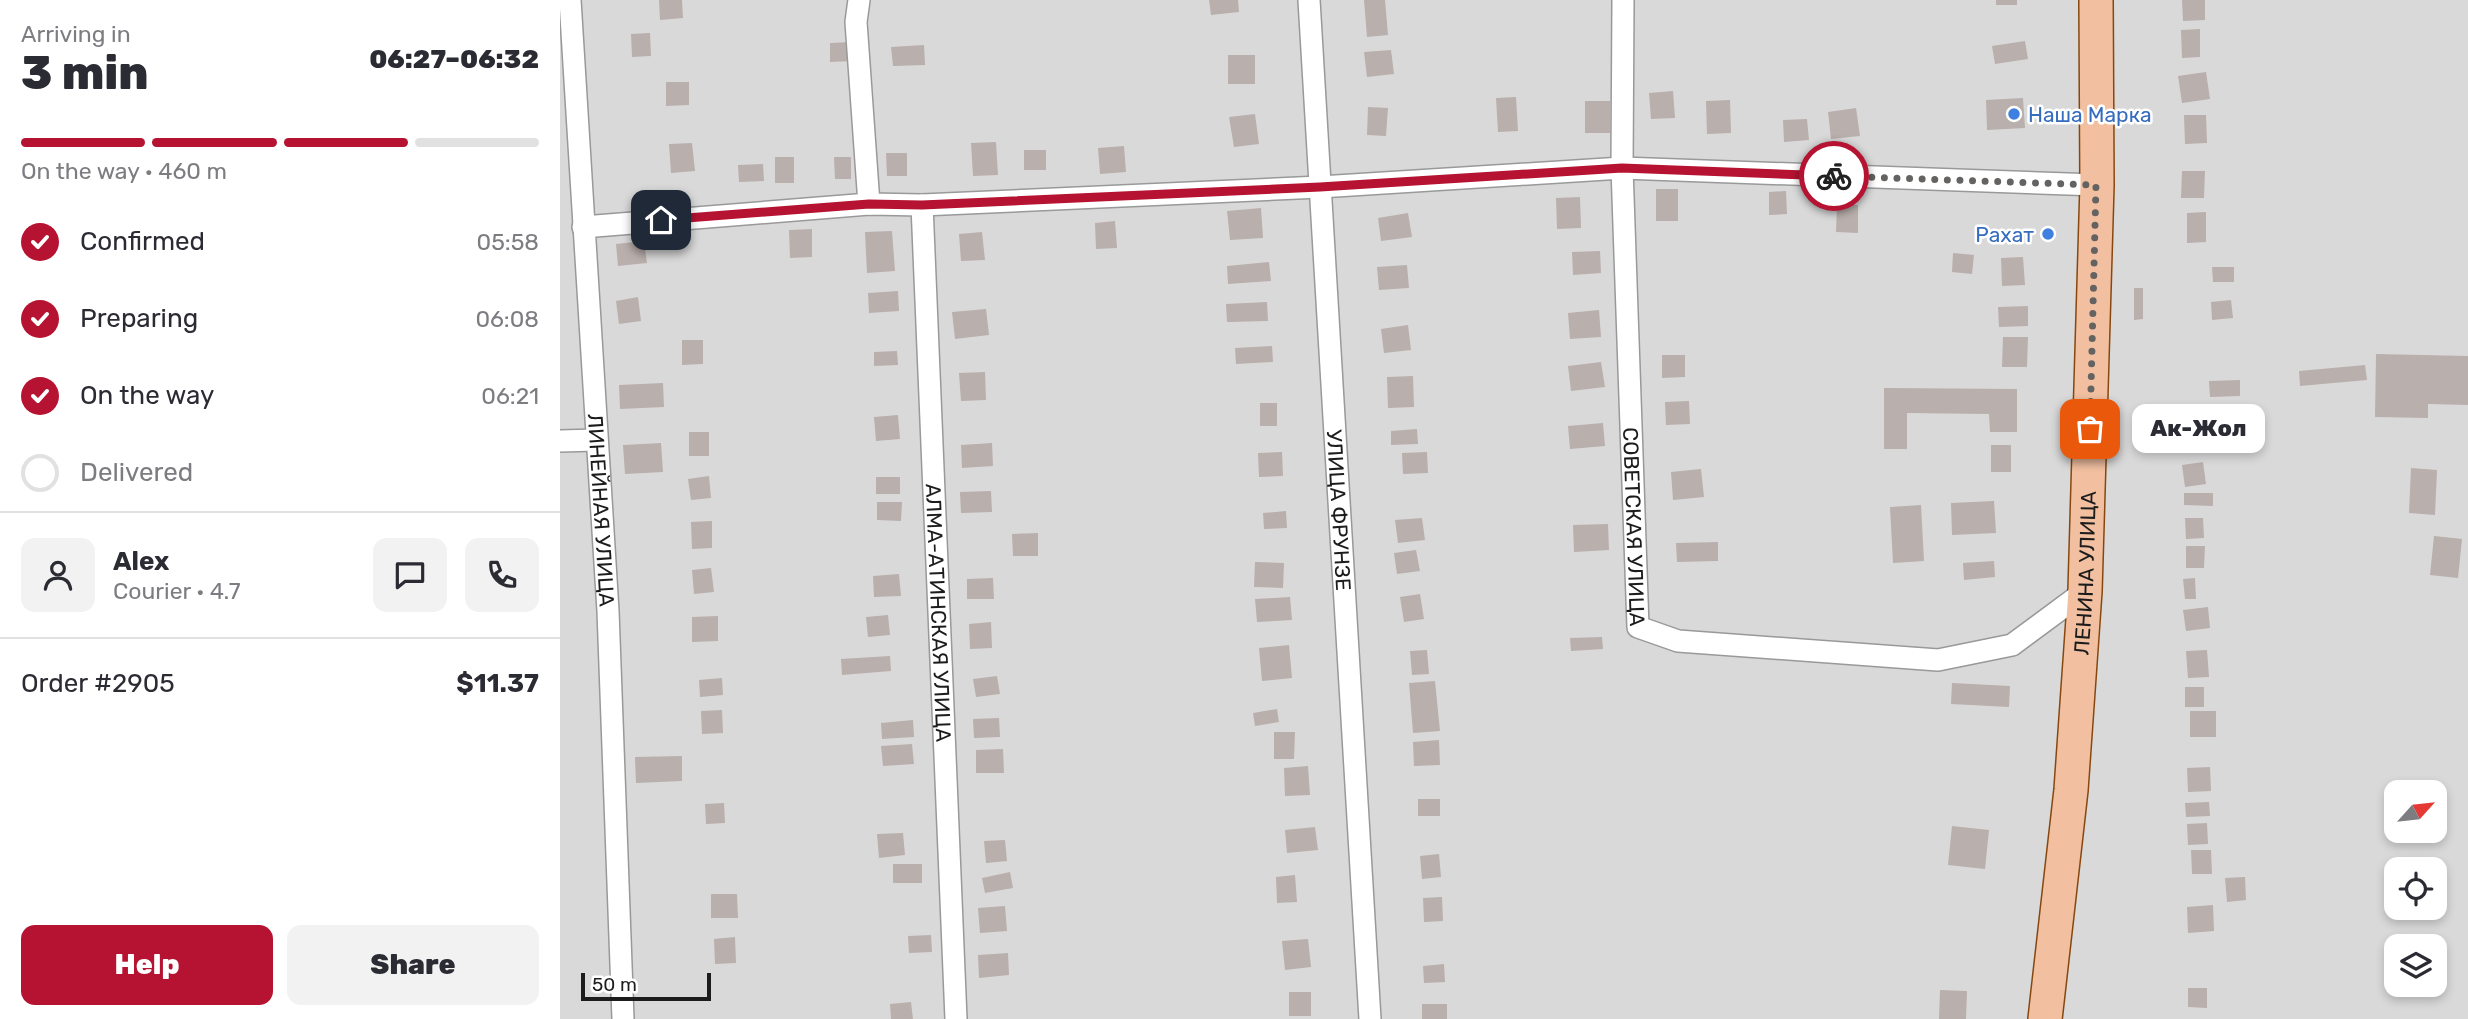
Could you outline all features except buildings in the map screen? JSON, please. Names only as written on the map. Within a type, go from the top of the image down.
[{"type":"main road","name":"ЛЕНИНА УЛИЦА","points":[[2045,1019],[2071,790],[2085,591],[2096,185],[2096,0]]},
{"type":"street","name":"ЛИНЕЙНАЯ УЛИЦА","points":[[570,0],[608,611],[624,1019]]},
{"type":"street","points":[[859,0],[856,22],[869,204]]},
{"type":"street","name":"УЛИЦА ФРУНЗЕ","points":[[1308,0],[1370,1019]]},
{"type":"street","name":"СОВЕТСКАЯ УЛИЦА","points":[[1623,0],[1622,168],[1638,627],[1678,641],[1938,660],[2012,645],[2085,591]]},
{"type":"street","points":[[583,227],[869,204],[922,205],[1320,187],[1622,168],[2096,185]]},
{"type":"street","name":"АЛМА-АТИНСКАЯ УЛИЦА","points":[[922,205],[956,1019]]},
{"type":"street","points":[[560,441],[596,440]]},
{"type":"shaded area","points":[[560,0],[2468,0],[2468,1019],[560,1019]]},
{"type":"way so far","points":[[1834,176],[2096,185],[2090,429]]},
{"type":"place","name":"Наша Марка","points":[[2014,114]]},
{"type":"place","name":"Рахат","points":[[2048,234]]},
{"type":"place","name":"Ак-Жол","points":[[2090,429]]},
{"type":"route","points":[[661,220],[869,204],[922,205],[1320,187],[1622,168],[1834,176]]}]
